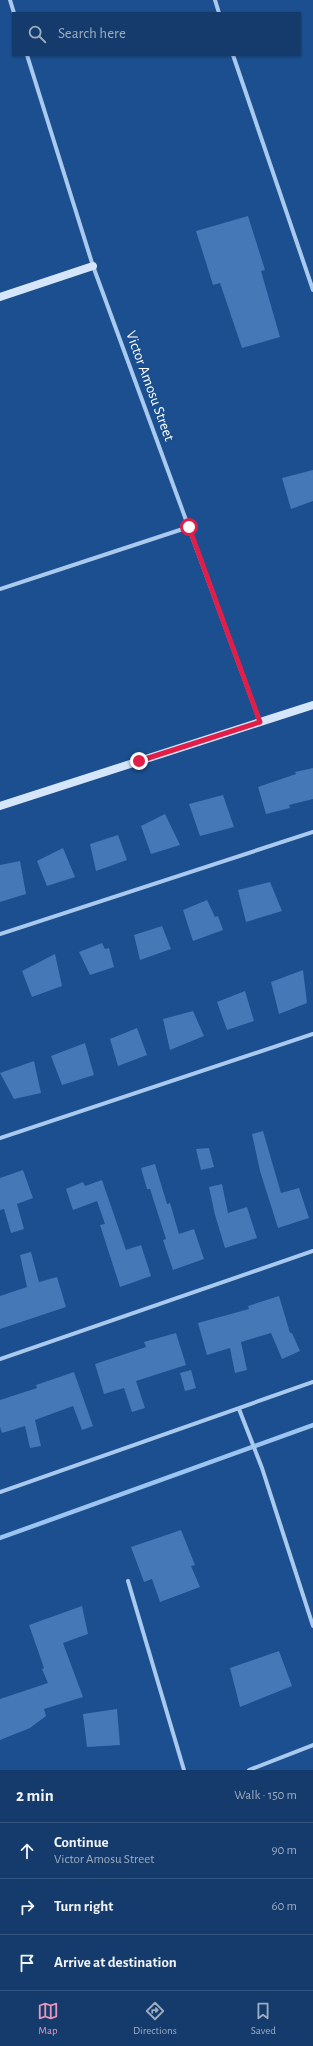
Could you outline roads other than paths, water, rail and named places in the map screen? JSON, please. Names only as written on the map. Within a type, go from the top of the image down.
[{"type":"street","points":[[10,0],[14,12]]},
{"type":"street","points":[[215,0],[219,12]]},
{"type":"street","name":"Victor Amosu Street","points":[[27,56],[94,266],[260,722]]},
{"type":"street","points":[[234,56],[313,290]]},
{"type":"street","points":[[0,297],[94,266]]},
{"type":"street","points":[[0,589],[189,527]]},
{"type":"street","points":[[0,806],[313,705]]},
{"type":"street","points":[[0,934],[313,832]]},
{"type":"street","points":[[0,1138],[313,1034]]},
{"type":"street","points":[[0,1359],[313,1251]]},
{"type":"street","points":[[0,1492],[313,1382]]},
{"type":"street","points":[[239,1409],[262,1468],[313,1626]]},
{"type":"street","points":[[128,1581],[184,1770]]},
{"type":"street","points":[[249,1770],[313,1745]]},
{"type":"waterway","points":[[0,1538],[313,1425]]}]
